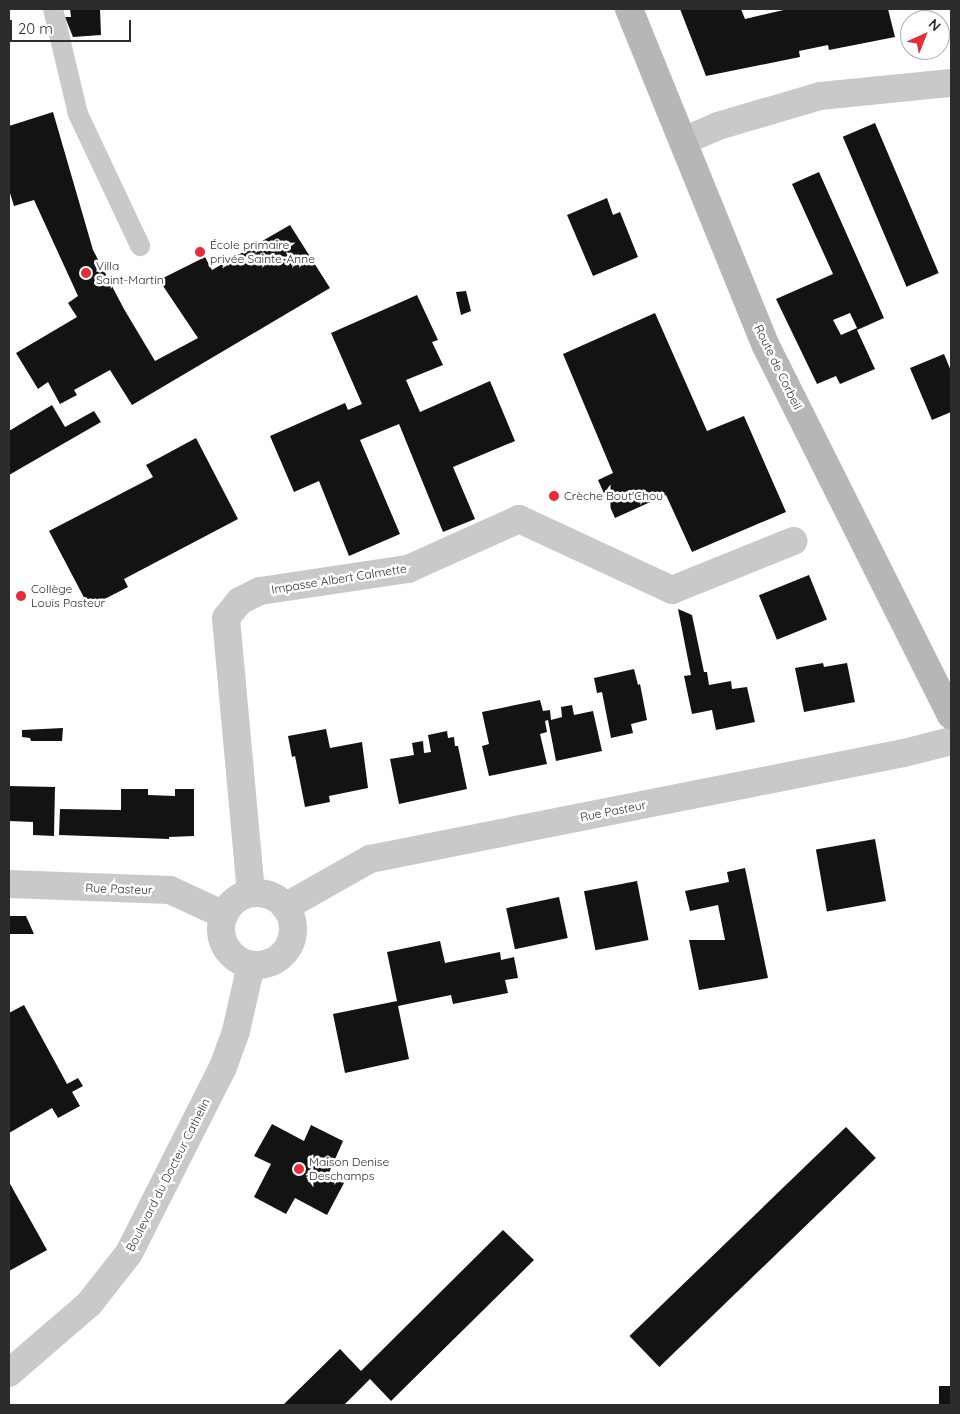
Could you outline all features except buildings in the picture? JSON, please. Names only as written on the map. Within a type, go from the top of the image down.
[{"type":"main road","name":"Route de Corbeil","points":[[629,9],[766,346],[951,715]]},
{"type":"street","points":[[683,141],[718,126],[820,96],[951,83]]},
{"type":"street","name":"Impasse Albert Calmette","points":[[251,893],[226,618],[240,601],[260,591],[408,569],[519,520],[672,590],[793,541]]},
{"type":"street","name":"Rue Pasteur","points":[[285,907],[370,859],[895,755],[951,741]]},
{"type":"street","name":"Rue Pasteur","points":[[9,884],[170,890],[224,914]]},
{"type":"street","points":[[251,893],[264,894],[276,898],[285,907],[291,919],[292,933],[288,947],[279,958],[266,964],[252,965],[239,960],[229,952],[222,941],[220,927],[224,914],[235,901],[251,893]]},
{"type":"street","name":"Boulevard du Docteur Cathelin","points":[[9,1373],[89,1304],[129,1253],[224,1068],[236,1031],[252,965]]},
{"type":"lane","points":[[53,9],[78,114],[140,246]]},
{"type":"place","name":"École primaire privée Sainte-Anne","points":[[200,252]]},
{"type":"place","name":"Villa Saint-Martin","points":[[86,273]]},
{"type":"place","name":"Crèche Bout'Chou","points":[[554,496]]},
{"type":"place","name":"Collège Louis Pasteur","points":[[21,596]]},
{"type":"place","name":"Maison Denise Deschamps","points":[[299,1169]]}]
